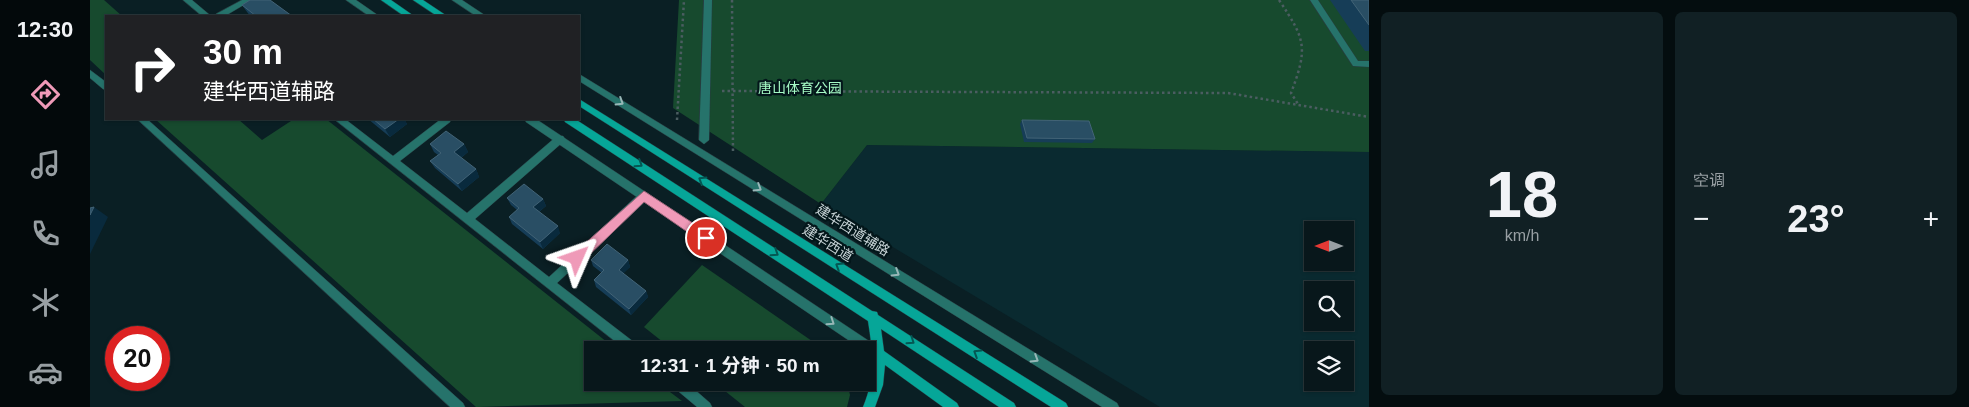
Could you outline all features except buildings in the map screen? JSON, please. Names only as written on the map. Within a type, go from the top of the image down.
[{"type":"main road","points":[[385,0],[408,15]]},
{"type":"main road","points":[[417,0],[441,15]]},
{"type":"main road","name":"建华西道","points":[[580,103],[1062,407]]},
{"type":"main road","points":[[570,120],[1010,407]]},
{"type":"main road","points":[[870,407],[878,392],[880,355],[873,316]]},
{"type":"main road","points":[[880,355],[953,407]]},
{"type":"street","points":[[187,0],[207,15]]},
{"type":"street","points":[[221,15],[248,0]]},
{"type":"street","points":[[350,0],[373,15]]},
{"type":"street","points":[[456,0],[480,15]]},
{"type":"street","points":[[704,140],[708,0]]},
{"type":"street","points":[[1314,0],[1356,64],[1369,73]]},
{"type":"street","points":[[1356,64],[1369,64]]},
{"type":"street","points":[[90,73],[105,87]]},
{"type":"street","name":"建华西道辅路","points":[[580,77],[1113,407]]},
{"type":"street","points":[[142,120],[459,407]]},
{"type":"street","points":[[340,120],[624,341]]},
{"type":"street","points":[[393,161],[446,120]]},
{"type":"street","points":[[531,120],[880,355]]},
{"type":"street","points":[[468,219],[560,139]]},
{"type":"street","points":[[550,283],[644,196]]},
{"type":"street","points":[[687,391],[706,407]]},
{"type":"path","points":[[677,123],[684,0]]},
{"type":"path","points":[[732,0],[733,157]]},
{"type":"path","points":[[1279,0],[1294,24],[1300,39],[1303,58],[1291,93],[1298,105]]},
{"type":"path","points":[[706,91],[1228,93],[1369,117]]},
{"type":"shaded area","points":[[867,145],[1369,152],[1369,407],[1160,407],[821,204]]},
{"type":"green space","points":[[90,0],[104,0],[121,15],[105,15],[105,74],[90,60]]},
{"type":"green space","name":"唐山体育公园","points":[[679,0],[1369,0],[1369,152],[867,145],[821,204],[673,108]]},
{"type":"green space","points":[[156,120],[239,120],[262,140],[292,120],[327,120],[606,341],[584,341],[584,391],[669,391],[682,401],[476,407]]},
{"type":"green space","points":[[702,265],[812,341],[662,341],[644,327]]},
{"type":"green space","points":[[725,391],[849,391],[850,395],[847,407],[745,407]]},
{"type":"route","points":[[577,258],[644,196],[706,238]]}]
